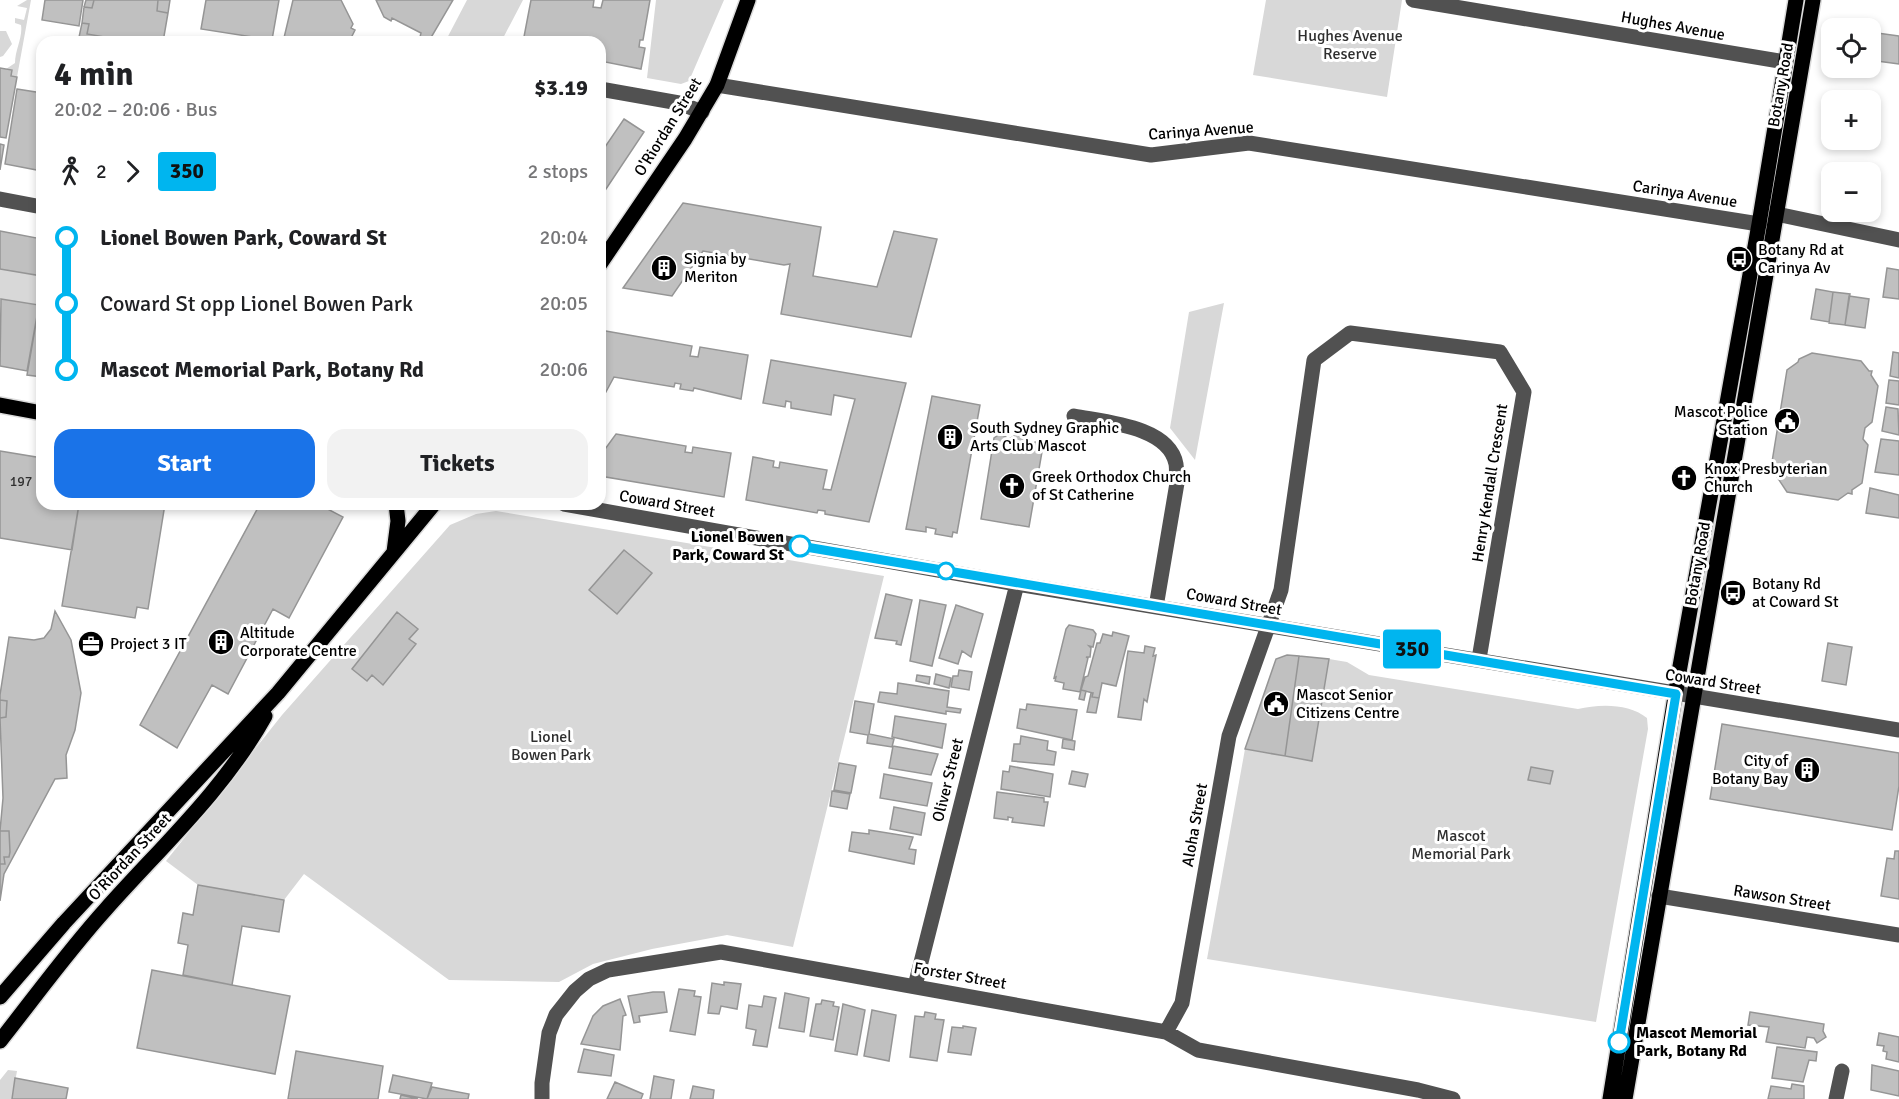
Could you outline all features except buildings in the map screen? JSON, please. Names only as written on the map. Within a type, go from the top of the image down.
[{"type":"main road","name":"O'Riordan Street","points":[[606,255],[717,86],[748,0]]},
{"type":"main road","name":"Botany Road","points":[[1610,1099],[1676,694],[1796,0]]},
{"type":"main road","name":"Botany Road","points":[[1624,1099],[1814,0]]},
{"type":"main road","points":[[0,405],[36,412]]},
{"type":"main road","points":[[394,552],[398,521],[397,510]]},
{"type":"main road","name":"O'Riordan Street","points":[[0,997],[64,923],[278,693],[429,510]]},
{"type":"main road","name":"O'Riordan Street","points":[[0,1041],[104,911],[196,812],[245,751],[278,693]]},
{"type":"street","name":"Hughes Avenue","points":[[1413,0],[1785,62]]},
{"type":"street","name":"Carinya Avenue","points":[[717,86],[1151,154],[1249,143],[1759,224]]},
{"type":"street","points":[[606,90],[679,103],[702,112]]},
{"type":"street","points":[[0,199],[36,206]]},
{"type":"street","points":[[1777,214],[1899,240]]},
{"type":"street","name":"Henry Kendall Crescent","points":[[1268,626],[1281,590],[1314,360],[1350,333],[1500,352],[1524,392],[1479,659]]},
{"type":"street","points":[[1074,416],[1129,426],[1154,436],[1168,448],[1176,463],[1177,483],[1156,607]]},
{"type":"street","name":"Coward Street","points":[[598,510],[1017,584],[1899,730]]},
{"type":"street","name":"Oliver Street","points":[[915,986],[1017,584]]},
{"type":"street","name":"Aloha Street","points":[[1166,1032],[1182,1003],[1229,736],[1268,626]]},
{"type":"street","name":"Rawson Street","points":[[1659,897],[1899,935]]},
{"type":"street","name":"Forster Street","points":[[542,1099],[547,1047],[556,1016],[575,991],[589,979],[608,970],[722,952],[1166,1032],[1198,1050],[1418,1090],[1453,1099]]},
{"type":"street","points":[[1836,1099],[1842,1071]]},
{"type":"green space","points":[[31,0],[17,77],[11,76],[12,70],[6,69],[15,63],[21,30],[21,25],[15,23],[15,18],[24,20],[27,8],[17,6]]},
{"type":"green space","points":[[467,0],[523,0],[504,36],[448,36]]},
{"type":"green space","points":[[656,0],[724,0],[689,81],[681,84],[647,78]]},
{"type":"green space","name":"Hughes Avenue Reserve","points":[[1266,0],[1402,0],[1387,97],[1253,75]]},
{"type":"green space","points":[[0,31],[6,31],[12,44],[0,57]]},
{"type":"green space","points":[[0,269],[36,275],[36,305],[1,299],[0,304]]},
{"type":"green space","points":[[1224,303],[1195,460],[1170,428],[1189,312]]},
{"type":"green space","name":"Lionel Bowen Park","points":[[496,511],[884,576],[793,947],[727,935],[652,949],[593,964],[559,982],[449,980],[304,874],[284,900],[198,885],[166,861],[282,715],[450,525],[476,514]]},
{"type":"green space","name":"Mascot Memorial Park","points":[[1329,659],[1347,662],[1369,675],[1578,709],[1595,706],[1623,707],[1647,718],[1648,729],[1596,1022],[1207,959],[1245,749],[1312,761]]},
{"type":"green space","points":[[8,1070],[17,1071],[12,1099],[0,1099],[0,1080]]},
{"type":"bus line","name":"350","points":[[800,546],[1676,694],[1619,1042]]},
{"type":"place","name":"Botany Rd at Carinya Av","points":[[1739,259]]},
{"type":"place","name":"Signia by Meriton","points":[[664,268]]},
{"type":"place","name":"Mascot Police Station","points":[[1787,421]]},
{"type":"place","name":"South Sydney Graphic Arts Club Mascot","points":[[950,437]]},
{"type":"place","name":"Knox Presbyterian Church","points":[[1684,478]]},
{"type":"place","name":"Greek Orthodox Church of St Catherine","points":[[1012,486]]},
{"type":"place","name":"Lionel Bowen Park, Coward St","points":[[800,546]]},
{"type":"place","name":"Botany Rd at Coward St","points":[[1733,593]]},
{"type":"place","name":"Altitude Corporate Centre","points":[[221,642]]},
{"type":"place","name":"Project 3 IT","points":[[91,644]]},
{"type":"place","name":"Mascot Senior Citizens Centre","points":[[1276,704]]},
{"type":"place","name":"City of Botany Bay","points":[[1807,770]]},
{"type":"place","name":"Mascot Memorial Park, Botany Rd","points":[[1619,1042]]}]
